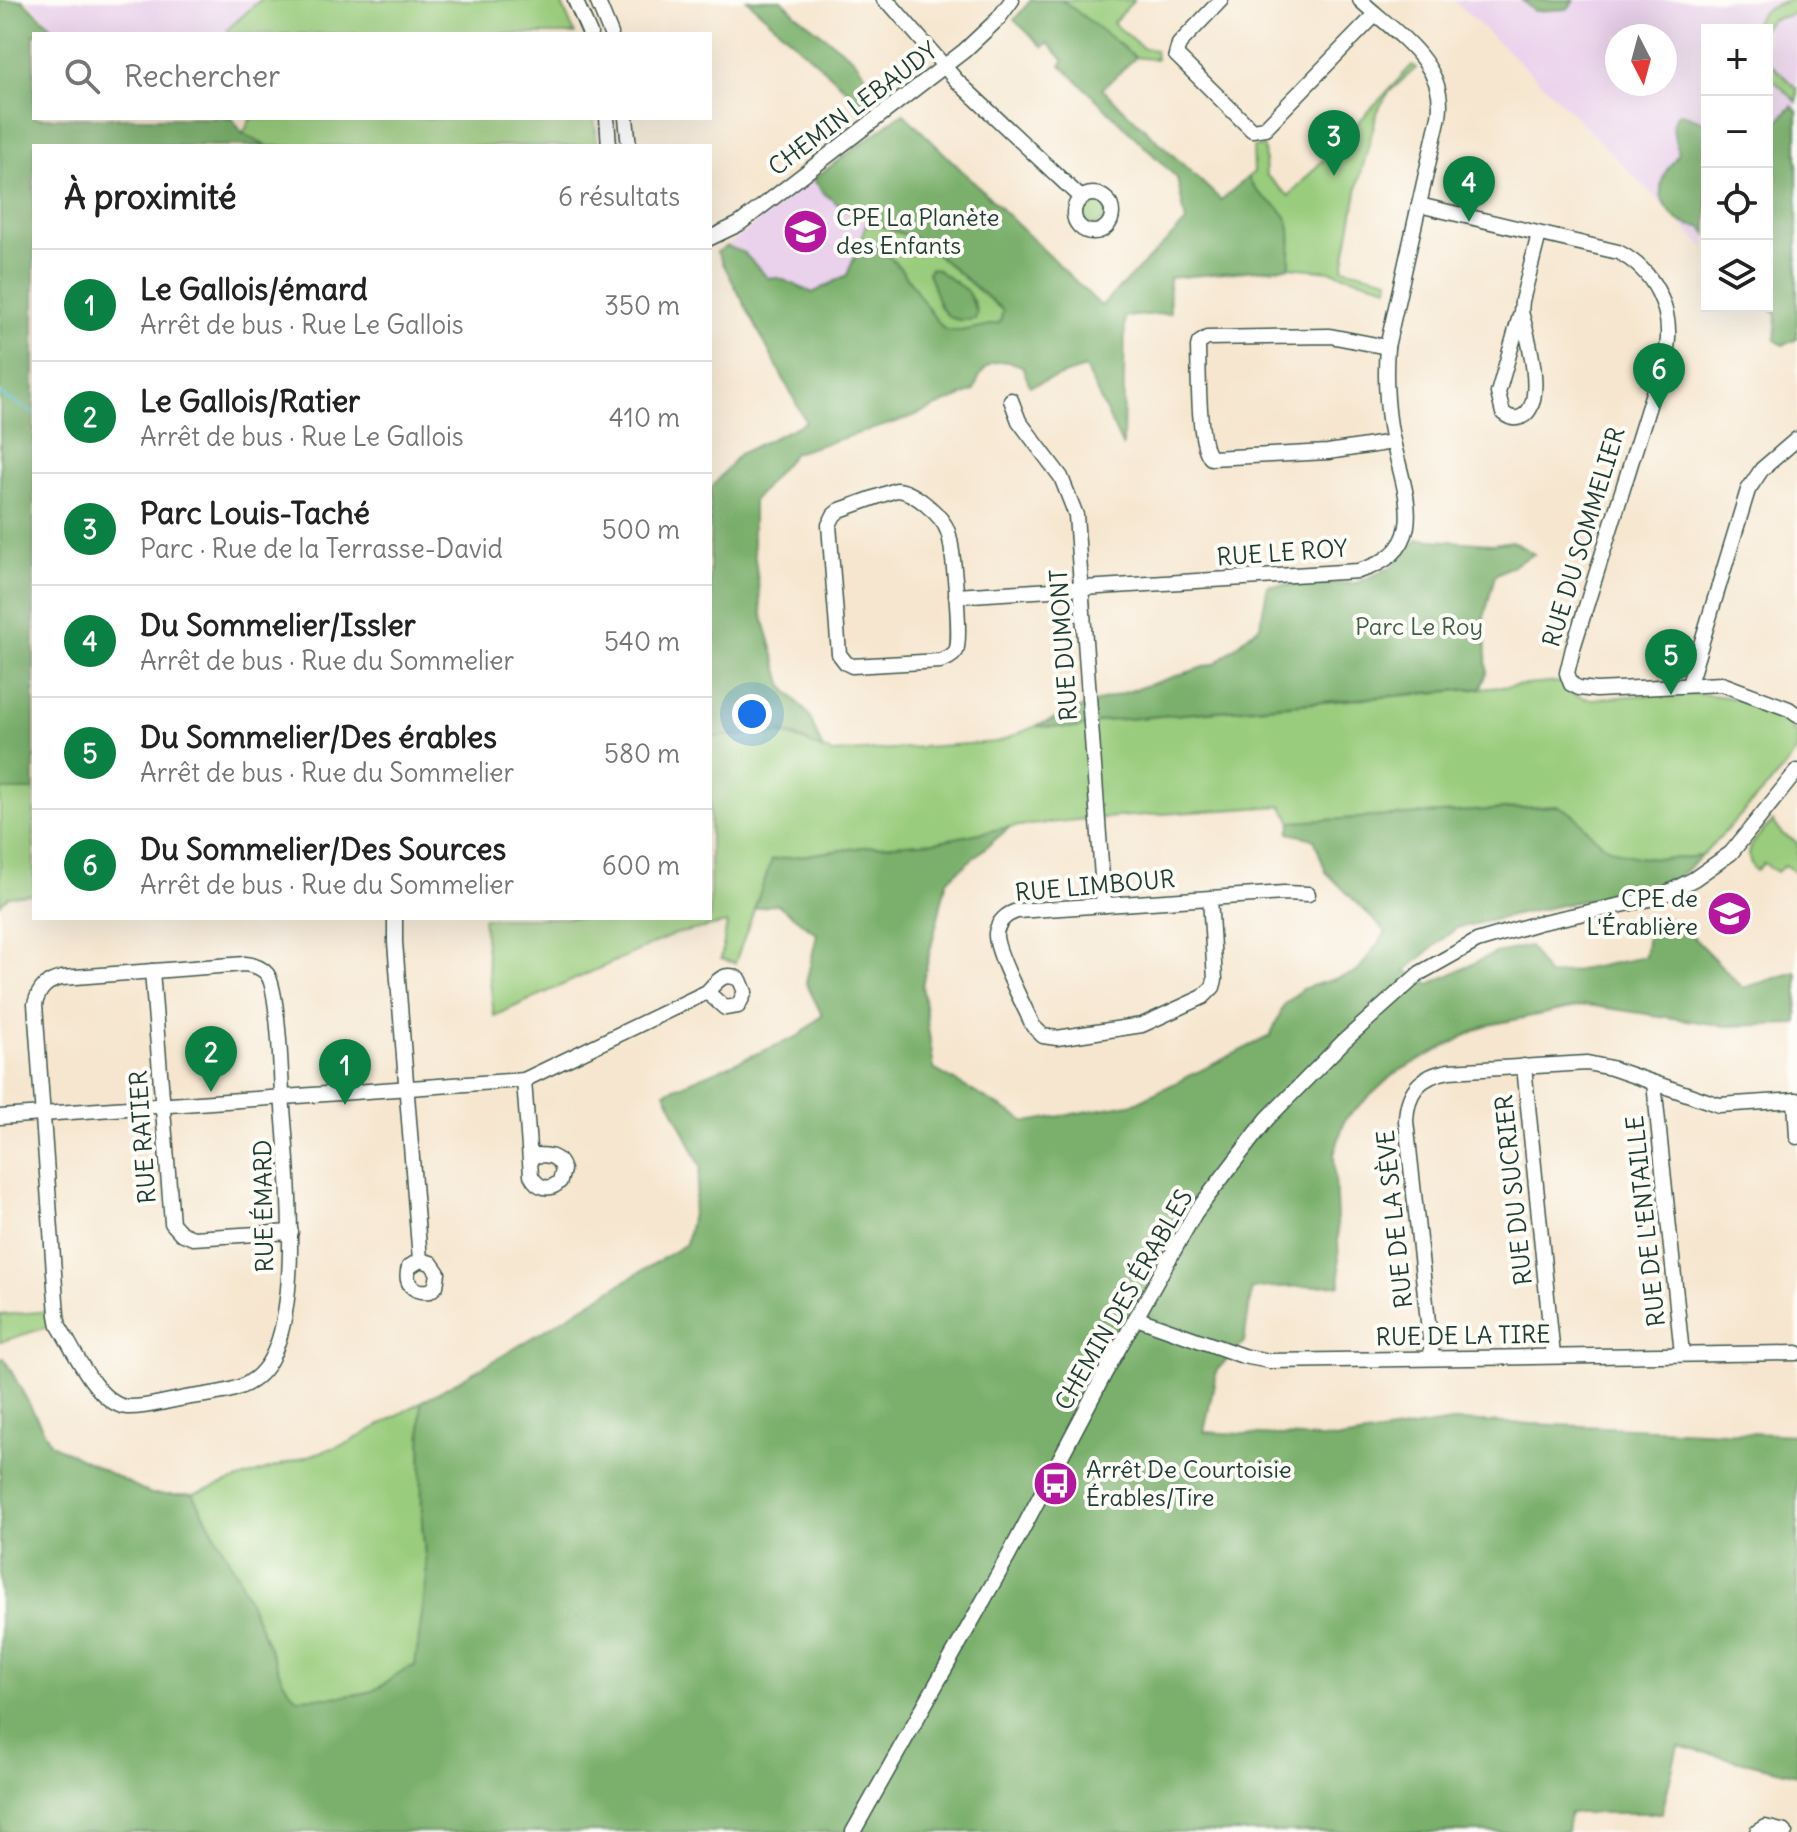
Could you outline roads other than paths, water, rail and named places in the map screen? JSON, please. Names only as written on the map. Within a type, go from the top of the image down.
[{"type":"street","points":[[575,0],[589,32]]},
{"type":"street","points":[[597,0],[610,32]]},
{"type":"street","points":[[884,0],[957,81],[1081,198]]},
{"type":"street","name":"CHEMIN LEBAUDY","points":[[712,237],[739,224],[945,66],[975,42],[1012,0]]},
{"type":"street","points":[[1221,0],[1179,44],[1176,55],[1248,127],[1258,131],[1265,128],[1375,15]]},
{"type":"street","name":"RUE LE ROY","points":[[956,596],[1346,572],[1376,565],[1393,553],[1409,524],[1408,497],[1393,442],[1386,376],[1387,347],[1439,116],[1440,88],[1427,63],[1360,0]]},
{"type":"street","points":[[607,120],[609,144]]},
{"type":"street","points":[[626,120],[629,144]]},
{"type":"street","name":"RUE DU SOMMELIER","points":[[1419,205],[1602,247],[1628,257],[1655,286],[1665,308],[1669,326],[1667,348],[1587,602],[1569,663],[1568,679],[1574,686],[1586,690],[1722,684],[1789,709],[1797,715]]},
{"type":"street","points":[[1521,312],[1535,387],[1528,411],[1515,418],[1503,413],[1498,393],[1539,234]]},
{"type":"street","points":[[1387,347],[1330,336],[1207,338],[1198,347],[1203,447],[1211,458],[1328,452],[1393,442]]},
{"type":"street","name":"RUE DUMONT","points":[[1011,400],[1019,421],[1067,488],[1076,515],[1104,905]]},
{"type":"street","points":[[1689,684],[1748,490],[1762,469],[1797,439]]},
{"type":"street","points":[[896,490],[915,495],[947,528],[956,596],[958,641],[951,656],[940,661],[858,666],[846,663],[838,648],[828,532],[834,515],[896,490]]},
{"type":"street","name":"CHEMIN DES ÉRABLES","points":[[853,1832],[1009,1555],[1195,1213],[1267,1119],[1344,1041],[1420,973],[1477,941],[1538,923],[1659,897],[1694,879],[1731,853],[1797,771]]},
{"type":"street","name":"RUE LIMBOUR","points":[[1210,898],[1216,973],[1209,993],[1142,1025],[1057,1038],[1043,1036],[1033,1026],[999,949],[996,932],[1010,913],[1017,911],[1284,893],[1308,894]]},
{"type":"street","points":[[395,920],[420,1260]]},
{"type":"street","name":"RUE ÉMARD","points":[[245,964],[262,970],[272,984],[291,1232],[290,1269],[284,1314],[272,1357],[260,1374],[240,1387],[137,1407],[122,1406],[101,1395],[59,1326],[35,1004],[41,988],[53,980],[152,971],[245,964]]},
{"type":"street","name":"RUE RATIER","points":[[152,971],[170,1216],[176,1229],[193,1238],[291,1232]]},
{"type":"street","points":[[0,1117],[524,1080],[707,992]]},
{"type":"street","name":"RUE DE LA SÈVE","points":[[1432,1358],[1406,1121],[1409,1099],[1418,1083],[1437,1073],[1587,1063],[1719,1105],[1796,1100]]},
{"type":"street","name":"RUE DU SUCRIER","points":[[1524,1066],[1553,1356]]},
{"type":"street","points":[[524,1080],[530,1155]]},
{"type":"street","name":"RUE DE L'ENTAILLE","points":[[1654,1083],[1682,1354]]},
{"type":"street","points":[[1796,1100],[1797,1137]]},
{"type":"street","name":"RUE DE LA TIRE","points":[[1136,1318],[1257,1359],[1283,1361],[1797,1353]]},
{"type":"street","points":[[1757,1832],[1765,1827],[1785,1832]]},
{"type":"waterway","points":[[0,394],[32,412]]},
{"type":"place","name":"Parc Louis-Taché","points":[[1334,176]]},
{"type":"place","name":"Du Sommelier/Issler","points":[[1469,222]]},
{"type":"place","name":"CPE La Planète des Enfants","points":[[805,232]]},
{"type":"place","name":"Du Sommelier/Des Sources","points":[[1659,409]]},
{"type":"place","name":"Du Sommelier/Des érables","points":[[1671,695]]},
{"type":"place","name":"CPE de L'Érablière","points":[[1729,913]]},
{"type":"place","name":"Le Gallois/Ratier","points":[[211,1092]]},
{"type":"place","name":"Le Gallois/émard","points":[[345,1105]]},
{"type":"place","name":"Arrêt De Courtoisie Érables/Tire","points":[[1055,1484]]},
{"type":"park label","name":"Parc Le Roy","points":[[1419,627]]}]
